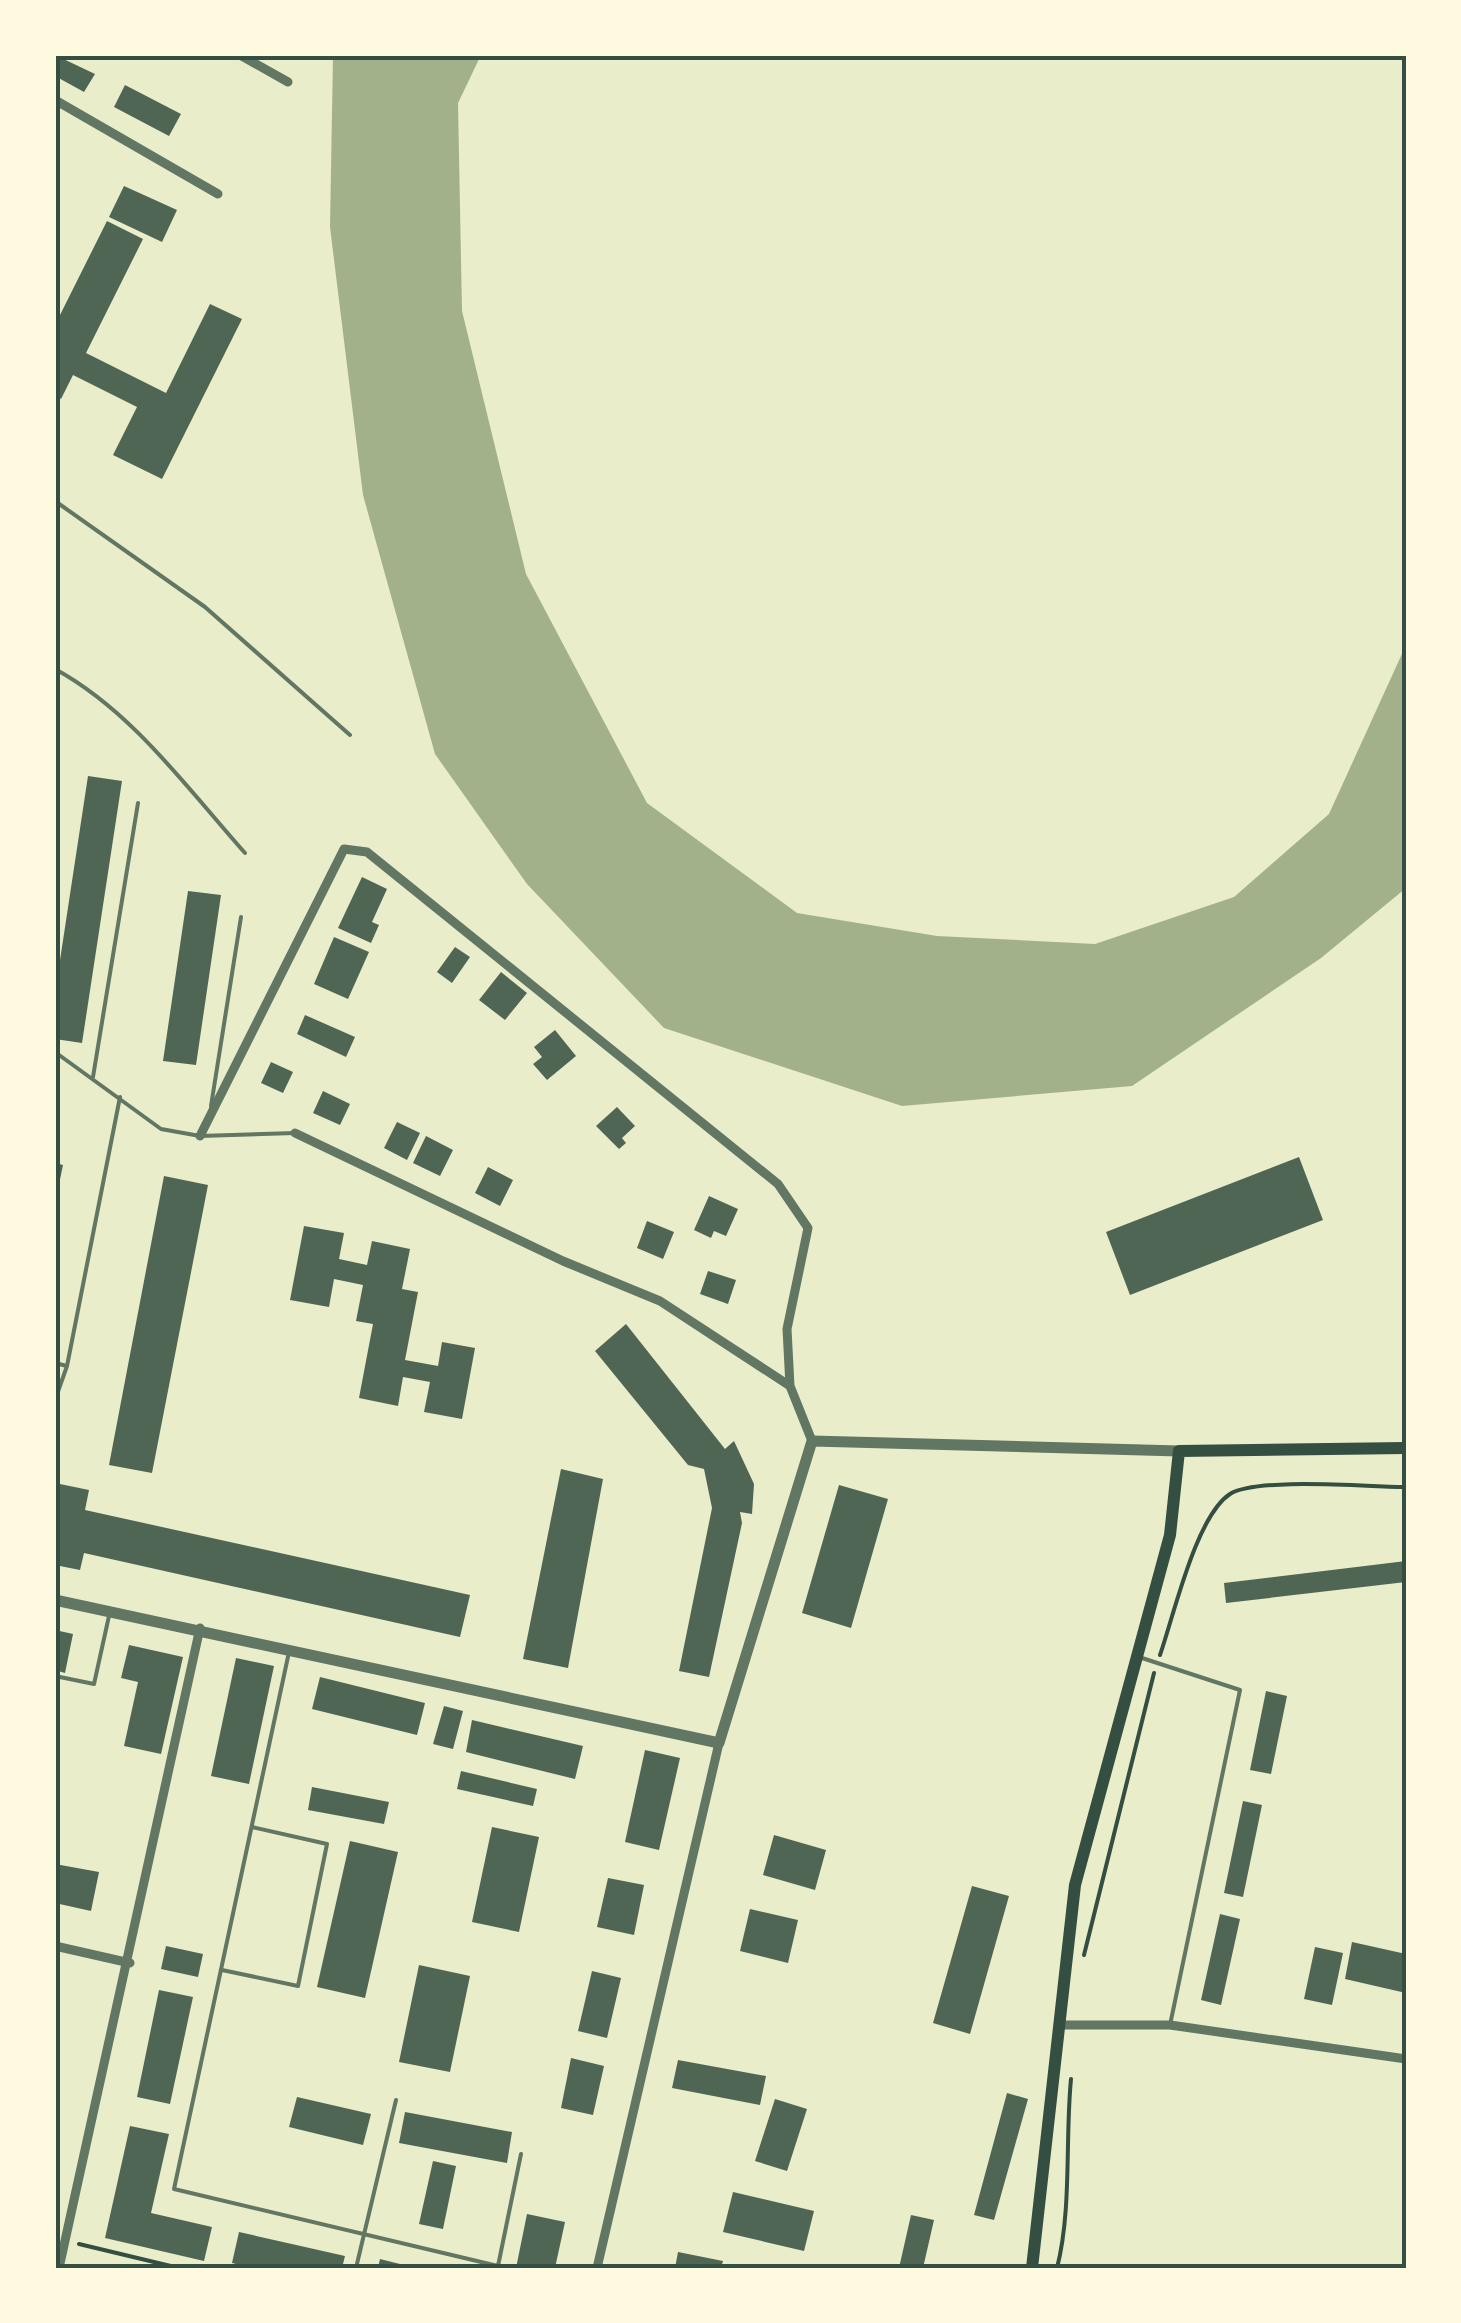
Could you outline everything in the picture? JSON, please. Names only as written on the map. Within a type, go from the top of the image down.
[{"type":"main road","points":[[1032,2268],[1075,1886],[1170,1535],[1179,1450],[1406,1448]]},
{"type":"street","points":[[240,55],[288,82]]},
{"type":"street","points":[[55,100],[218,194]]},
{"type":"street","points":[[200,1136],[344,849],[366,852],[778,1184],[808,1228],[787,1329],[790,1386],[812,1440],[719,1743],[596,2268]]},
{"type":"street","points":[[295,1133],[563,1260],[660,1300],[790,1386]]},
{"type":"street","points":[[812,1440],[1179,1450]]},
{"type":"street","points":[[55,1600],[200,1628],[719,1743]]},
{"type":"street","points":[[58,2268],[130,1962],[200,1628]]},
{"type":"street","points":[[55,1946],[130,1962]]},
{"type":"street","points":[[1060,2024],[1170,2025],[1406,2060]]},
{"type":"lane","points":[[55,501],[206,607],[350,735]]},
{"type":"lane","points":[[55,669],[90,688],[130,726],[245,853]]},
{"type":"lane","points":[[93,1077],[138,803]]},
{"type":"lane","points":[[208,1120],[241,917]]},
{"type":"lane","points":[[55,1052],[161,1129],[200,1136],[295,1133]]},
{"type":"lane","points":[[55,1400],[67,1366],[120,1097]]},
{"type":"lane","points":[[55,1362],[67,1366]]},
{"type":"lane","points":[[55,1676],[94,1684],[110,1611]]},
{"type":"lane","points":[[290,1648],[174,2189],[498,2266],[521,2154]]},
{"type":"lane","points":[[1137,1656],[1240,1690],[1170,2025]]},
{"type":"lane","points":[[222,1970],[298,1986],[327,1844],[252,1827]]},
{"type":"lane","points":[[356,2268],[396,2100]]},
{"type":"path","points":[[1080,1972],[1157,1662],[1202,1535],[1228,1496],[1258,1486],[1406,1487]]},
{"type":"path","points":[[1058,2268],[1066,2206],[1064,2148],[1071,2078]]},
{"type":"path","points":[[65,2241],[179,2268]]},
{"type":"shaded area","points":[[333,55],[481,55],[458,103],[462,311],[526,574],[647,803],[797,913],[937,936],[1095,944],[1234,897],[1329,814],[1406,645],[1406,888],[1321,958],[1132,1086],[902,1106],[664,1028],[527,884],[435,754],[363,495],[330,227]]},
{"type":"building","points":[[55,55],[95,74],[84,92],[55,76]]},
{"type":"building","points":[[125,85],[181,114],[169,136],[114,107]]},
{"type":"building","points":[[124,186],[177,210],[162,242],[109,217]]},
{"type":"building","points":[[107,221],[143,239],[86,353],[166,393],[210,304],[242,319],[162,479],[113,455],[137,407],[73,375],[61,399],[55,396],[55,325]]},
{"type":"building","points":[[88,776],[122,781],[82,1043],[55,1039],[55,993]]},
{"type":"building","points":[[362,877],[387,889],[372,922],[379,925],[371,943],[338,928]]},
{"type":"building","points":[[188,891],[221,895],[196,1065],[163,1061]]},
{"type":"building","points":[[334,937],[369,952],[348,999],[314,984]]},
{"type":"building","points":[[455,947],[470,957],[452,983],[437,972]]},
{"type":"building","points":[[501,972],[527,993],[505,1020],[479,1000]]},
{"type":"building","points":[[305,1015],[355,1037],[346,1057],[297,1034]]},
{"type":"building","points":[[555,1030],[576,1056],[547,1080],[533,1064],[542,1057],[534,1047]]},
{"type":"building","points":[[271,1062],[293,1072],[283,1093],[261,1083]]},
{"type":"building","points":[[323,1091],[350,1104],[340,1125],[313,1113]]},
{"type":"building","points":[[617,1107],[635,1126],[622,1138],[626,1143],[619,1149],[596,1126]]},
{"type":"building","points":[[397,1122],[420,1133],[407,1160],[384,1148]]},
{"type":"building","points":[[426,1136],[453,1150],[440,1176],[413,1163]]},
{"type":"building","points":[[1299,1157],[1323,1220],[1130,1295],[1106,1232]]},
{"type":"building","points":[[55,1163],[63,1165],[57,1194],[55,1194]]},
{"type":"building","points":[[488,1167],[513,1180],[500,1206],[475,1193]]},
{"type":"building","points":[[164,1176],[208,1185],[152,1473],[109,1465]]},
{"type":"building","points":[[709,1196],[738,1209],[726,1236],[714,1231],[711,1238],[694,1230]]},
{"type":"building","points":[[647,1221],[674,1232],[663,1259],[637,1248]]},
{"type":"building","points":[[304,1226],[344,1233],[339,1259],[367,1265],[372,1241],[410,1249],[402,1289],[418,1292],[405,1360],[438,1366],[442,1342],[475,1348],[462,1419],[424,1412],[430,1382],[403,1377],[398,1406],[359,1398],[373,1324],[356,1321],[363,1285],[334,1279],[329,1307],[290,1300]]},
{"type":"building","points":[[708,1271],[736,1280],[728,1304],[700,1294]]},
{"type":"building","points":[[626,1324],[725,1449],[734,1441],[754,1484],[752,1514],[740,1512],[742,1523],[709,1677],[679,1671],[712,1508],[704,1469],[688,1465],[595,1351]]},
{"type":"building","points":[[561,1469],[603,1479],[568,1668],[523,1659]]},
{"type":"building","points":[[55,1483],[89,1490],[85,1510],[470,1595],[460,1637],[84,1553],[80,1570],[55,1565]]},
{"type":"building","points":[[839,1485],[888,1499],[851,1628],[802,1613]]},
{"type":"building","points":[[1406,1561],[1406,1582],[1226,1603],[1224,1583]]},
{"type":"building","points":[[55,1630],[73,1634],[65,1673],[55,1670]]},
{"type":"building","points":[[129,1645],[183,1657],[161,1754],[124,1746],[138,1682],[121,1678]]},
{"type":"building","points":[[236,1658],[274,1666],[249,1784],[211,1776]]},
{"type":"building","points":[[320,1677],[425,1703],[417,1735],[312,1709]]},
{"type":"building","points":[[1266,1691],[1287,1696],[1271,1774],[1250,1770]]},
{"type":"building","points":[[444,1706],[463,1711],[453,1749],[433,1744]]},
{"type":"building","points":[[472,1720],[583,1746],[575,1779],[466,1752]]},
{"type":"building","points":[[645,1750],[680,1758],[659,1850],[625,1842]]},
{"type":"building","points":[[461,1771],[537,1789],[533,1806],[457,1789]]},
{"type":"building","points":[[312,1787],[389,1802],[384,1824],[308,1810]]},
{"type":"building","points":[[1243,1801],[1262,1805],[1243,1897],[1224,1893]]},
{"type":"building","points":[[492,1827],[539,1837],[519,1932],[472,1922]]},
{"type":"building","points":[[774,1835],[826,1850],[815,1890],[763,1875]]},
{"type":"building","points":[[350,1841],[398,1852],[365,1998],[317,1987]]},
{"type":"building","points":[[55,1864],[99,1872],[91,1911],[55,1903]]},
{"type":"building","points":[[608,1878],[644,1885],[634,1935],[597,1927]]},
{"type":"building","points":[[972,1886],[1009,1896],[970,2034],[933,2023]]},
{"type":"building","points":[[750,1909],[798,1920],[788,1963],[740,1951]]},
{"type":"building","points":[[1220,1914],[1240,1919],[1221,2005],[1201,2000]]},
{"type":"building","points":[[1352,1942],[1406,1954],[1406,1993],[1345,1979]]},
{"type":"building","points":[[166,1946],[203,1954],[198,1977],[161,1969]]},
{"type":"building","points":[[1315,1947],[1343,1953],[1332,2005],[1304,1999]]},
{"type":"building","points":[[419,1965],[470,1976],[450,2072],[399,2062]]},
{"type":"building","points":[[592,1971],[621,1978],[607,2038],[578,2031]]},
{"type":"building","points":[[159,1990],[193,1997],[170,2104],[137,2097]]},
{"type":"building","points":[[571,2058],[604,2066],[593,2115],[561,2108]]},
{"type":"building","points":[[678,2060],[766,2076],[760,2105],[672,2088]]},
{"type":"building","points":[[1007,2093],[1028,2099],[994,2220],[974,2215]]},
{"type":"building","points":[[297,2097],[371,2114],[363,2145],[289,2127]]},
{"type":"building","points":[[775,2099],[807,2109],[787,2171],[755,2161]]},
{"type":"building","points":[[405,2112],[512,2132],[507,2163],[399,2143]]},
{"type":"building","points":[[130,2126],[169,2134],[151,2213],[212,2227],[204,2261],[105,2238]]},
{"type":"building","points":[[433,2161],[456,2166],[443,2229],[419,2224]]},
{"type":"building","points":[[733,2192],[814,2211],[804,2251],[723,2232]]},
{"type":"building","points":[[527,2214],[565,2222],[555,2268],[516,2268]]},
{"type":"building","points":[[911,2215],[934,2220],[923,2268],[899,2268]]},
{"type":"building","points":[[239,2232],[345,2256],[342,2268],[253,2268],[232,2263]]},
{"type":"building","points":[[678,2252],[723,2261],[721,2268],[675,2268]]},
{"type":"building","points":[[380,2259],[412,2267],[412,2268],[378,2268]]}]
